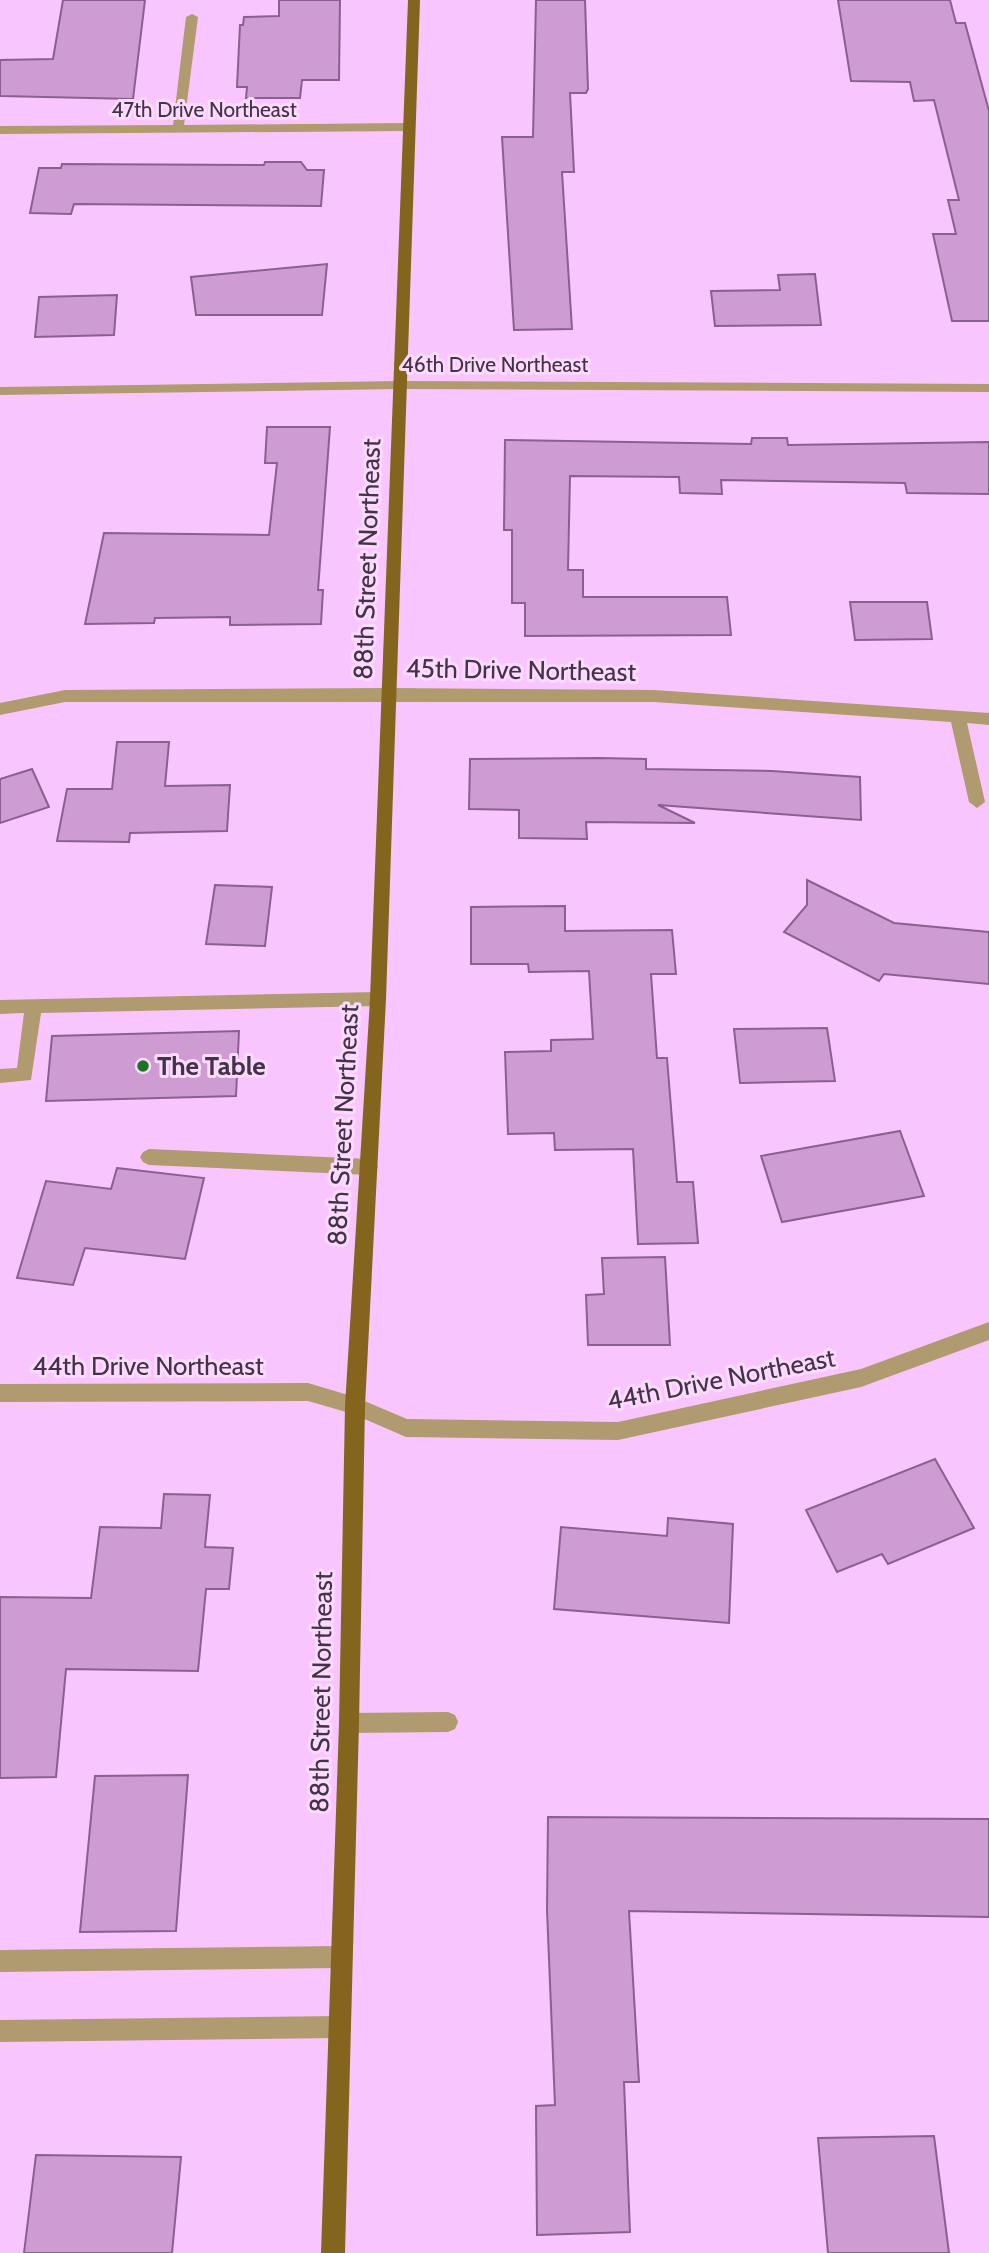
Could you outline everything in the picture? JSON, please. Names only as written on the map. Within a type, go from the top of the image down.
[{"type":"main road","name":"88th Street Northeast","points":[[333,2253],[349,1723],[355,1405],[378,999],[414,0]]},
{"type":"street","points":[[178,129],[192,17]]},
{"type":"street","name":"47th Drive Northeast","points":[[0,130],[408,127]]},
{"type":"street","name":"46th Drive Northeast","points":[[0,391],[401,385],[989,388]]},
{"type":"street","name":"45th Drive Northeast","points":[[0,709],[65,696],[654,696],[989,719]]},
{"type":"street","points":[[958,718],[977,802]]},
{"type":"street","points":[[0,1007],[378,999]]},
{"type":"street","points":[[0,1076],[24,1075],[33,1006]]},
{"type":"street","points":[[149,1157],[369,1167]]},
{"type":"street","name":"44th Drive Northeast","points":[[0,1393],[308,1392],[355,1405],[406,1428],[618,1431],[861,1378],[989,1331]]},
{"type":"street","points":[[349,1723],[448,1722]]},
{"type":"street","points":[[0,1961],[341,1957]]},
{"type":"street","points":[[0,2031],[340,2027]]},
{"type":"building","points":[[63,0],[145,0],[133,99],[0,96],[0,60],[53,59]]},
{"type":"building","points":[[279,0],[340,0],[339,80],[302,80],[300,98],[246,98],[247,87],[237,87],[240,25],[243,25],[244,17],[279,16]]},
{"type":"building","points":[[536,0],[585,0],[588,89],[586,93],[570,93],[574,172],[562,172],[572,329],[514,330],[502,137],[533,137]]},
{"type":"building","points":[[838,0],[950,0],[956,23],[965,23],[989,111],[989,321],[952,321],[933,234],[956,234],[948,200],[959,200],[934,100],[914,101],[910,82],[851,81]]},
{"type":"building","points":[[265,162],[301,162],[307,170],[324,170],[321,206],[74,204],[71,214],[30,213],[39,168],[61,168],[62,164],[264,165]]},
{"type":"building","points":[[327,264],[322,315],[196,315],[191,277]]},
{"type":"building","points":[[815,274],[821,325],[715,326],[711,291],[780,290],[778,275]]},
{"type":"building","points":[[117,295],[114,335],[35,337],[39,297]]},
{"type":"building","points":[[267,427],[330,427],[318,590],[323,590],[321,624],[230,625],[230,617],[155,618],[154,623],[85,624],[104,533],[269,535],[277,463],[265,463]]},
{"type":"building","points":[[752,438],[787,438],[788,445],[989,442],[989,494],[907,493],[905,483],[721,480],[722,494],[680,493],[679,477],[570,476],[568,570],[583,570],[583,597],[727,597],[731,635],[525,636],[525,603],[512,603],[512,530],[504,530],[505,440],[751,444]]},
{"type":"building","points":[[850,602],[927,602],[932,639],[855,640]]},
{"type":"building","points":[[117,742],[169,742],[165,786],[230,785],[227,831],[130,833],[129,842],[57,841],[67,789],[112,789]]},
{"type":"building","points":[[470,759],[646,759],[646,769],[772,771],[860,777],[861,820],[658,805],[695,823],[586,822],[587,839],[519,838],[519,810],[469,809]]},
{"type":"building","points":[[32,769],[49,807],[0,823],[0,779]]},
{"type":"building","points":[[807,880],[894,923],[989,932],[989,984],[884,974],[879,981],[784,932],[807,905]]},
{"type":"building","points":[[215,885],[272,887],[265,946],[206,944]]},
{"type":"building","points":[[565,906],[565,931],[672,930],[676,974],[651,974],[657,1058],[667,1058],[677,1182],[693,1182],[698,1243],[638,1244],[633,1149],[555,1150],[554,1133],[508,1134],[505,1052],[551,1051],[551,1040],[593,1039],[589,971],[529,972],[528,964],[471,964],[471,907]]},
{"type":"building","points":[[827,1028],[835,1081],[740,1083],[734,1029]]},
{"type":"building","name":"The Table","points":[[239,1031],[236,1096],[46,1101],[52,1036]]},
{"type":"building","points":[[900,1131],[924,1196],[782,1222],[761,1156]]},
{"type":"building","points":[[117,1168],[204,1178],[185,1259],[85,1248],[73,1285],[17,1278],[46,1181],[111,1189]]},
{"type":"building","points":[[665,1257],[670,1345],[588,1345],[586,1295],[604,1294],[602,1258]]},
{"type":"building","points":[[935,1459],[974,1528],[888,1564],[882,1554],[837,1572],[806,1510]]},
{"type":"building","points":[[164,1494],[210,1495],[205,1547],[233,1548],[229,1589],[206,1589],[198,1671],[66,1669],[56,1777],[0,1778],[0,1597],[91,1598],[100,1527],[161,1528]]},
{"type":"building","points":[[668,1518],[733,1524],[729,1623],[554,1609],[561,1527],[667,1536]]},
{"type":"building","points":[[188,1775],[176,1931],[80,1932],[95,1776]]},
{"type":"building","points":[[548,1817],[989,1819],[989,1917],[629,1911],[639,2082],[624,2082],[630,2232],[537,2235],[536,2106],[555,2105],[547,1910]]},
{"type":"building","points":[[934,2136],[949,2253],[828,2253],[818,2138]]},
{"type":"building","points":[[36,2155],[181,2157],[172,2253],[24,2253]]},
{"type":"place","name":"The Table","points":[[143,1066]]}]
